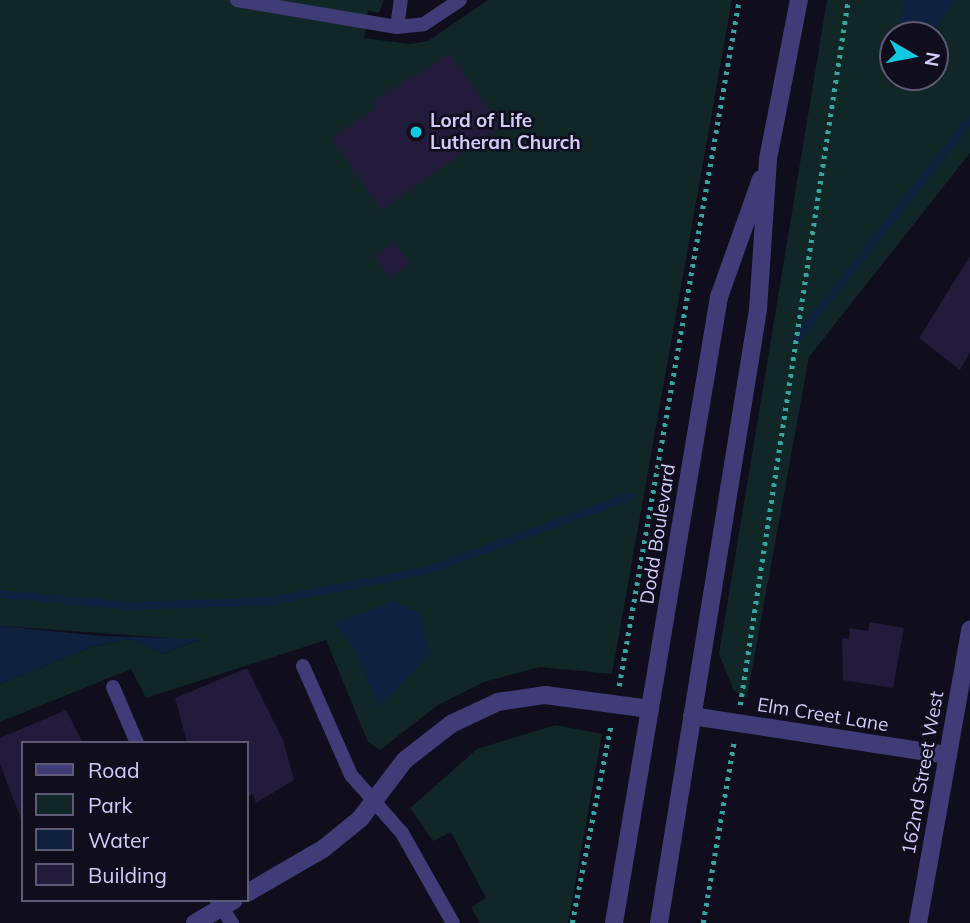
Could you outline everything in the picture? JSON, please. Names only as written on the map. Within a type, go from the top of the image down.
[{"type":"street","name":"Dodd Boulevard","points":[[659,923],[758,310],[768,159],[799,0]]},
{"type":"street","name":"Dodd Boulevard","points":[[614,923],[719,298],[768,159]]},
{"type":"street","name":"162nd Street West","points":[[918,923],[970,630]]},
{"type":"street","points":[[248,892],[323,849],[375,799],[405,760],[451,724],[498,702],[545,695],[650,709]]},
{"type":"street","name":"Elm Creet Lane","points":[[692,716],[948,755]]},
{"type":"street","points":[[195,923],[224,903]]},
{"type":"lane","points":[[237,0],[397,27],[424,24],[460,0]]},
{"type":"lane","points":[[397,27],[401,0]]},
{"type":"lane","points":[[303,666],[352,775],[402,833],[453,923]]},
{"type":"lane","points":[[113,687],[136,741]]},
{"type":"lane","points":[[224,903],[232,923]]},
{"type":"path","points":[[572,923],[600,761],[618,703],[739,0]]},
{"type":"path","points":[[703,923],[737,723],[848,0]]},
{"type":"green space","points":[[0,0],[384,0],[379,13],[368,11],[364,38],[410,44],[428,41],[488,0],[732,0],[612,674],[540,667],[484,682],[438,705],[380,750],[368,742],[326,640],[146,698],[131,669],[0,722],[0,684],[91,647],[130,639],[162,654],[198,640],[0,626]]},
{"type":"green space","points":[[827,0],[970,0],[970,153],[809,357],[747,697],[734,691],[719,654]]},
{"type":"green space","points":[[555,725],[602,734],[568,923],[480,923],[471,907],[486,898],[451,832],[433,841],[410,808],[477,749]]},
{"type":"water","points":[[903,0],[956,0],[940,21],[900,21]]},
{"type":"water","points":[[394,601],[420,613],[430,654],[379,708],[352,645],[333,623]]},
{"type":"water","points":[[0,626],[101,636],[200,639],[162,654],[130,639],[91,647],[0,684]]},
{"type":"building","name":"Lord of Life Lutheran Church","points":[[450,54],[501,126],[381,210],[332,138],[376,108],[372,101]]},
{"type":"building","points":[[394,242],[410,264],[390,278],[375,256]]},
{"type":"building","points":[[970,256],[970,352],[960,370],[919,338]]},
{"type":"building","points":[[870,622],[904,628],[893,688],[843,680],[842,638],[849,639],[850,628],[868,631]]},
{"type":"building","points":[[247,668],[283,740],[294,780],[256,803],[253,794],[248,796],[248,741],[186,741],[175,698]]},
{"type":"building","points":[[66,710],[82,741],[21,741],[21,819],[0,764],[0,738]]},
{"type":"waterway","points":[[796,340],[970,120]]},
{"type":"waterway","points":[[0,594],[131,606],[271,601],[429,570],[630,496]]},
{"type":"place","name":"Lord of Life Lutheran Church","points":[[416,132]]}]
